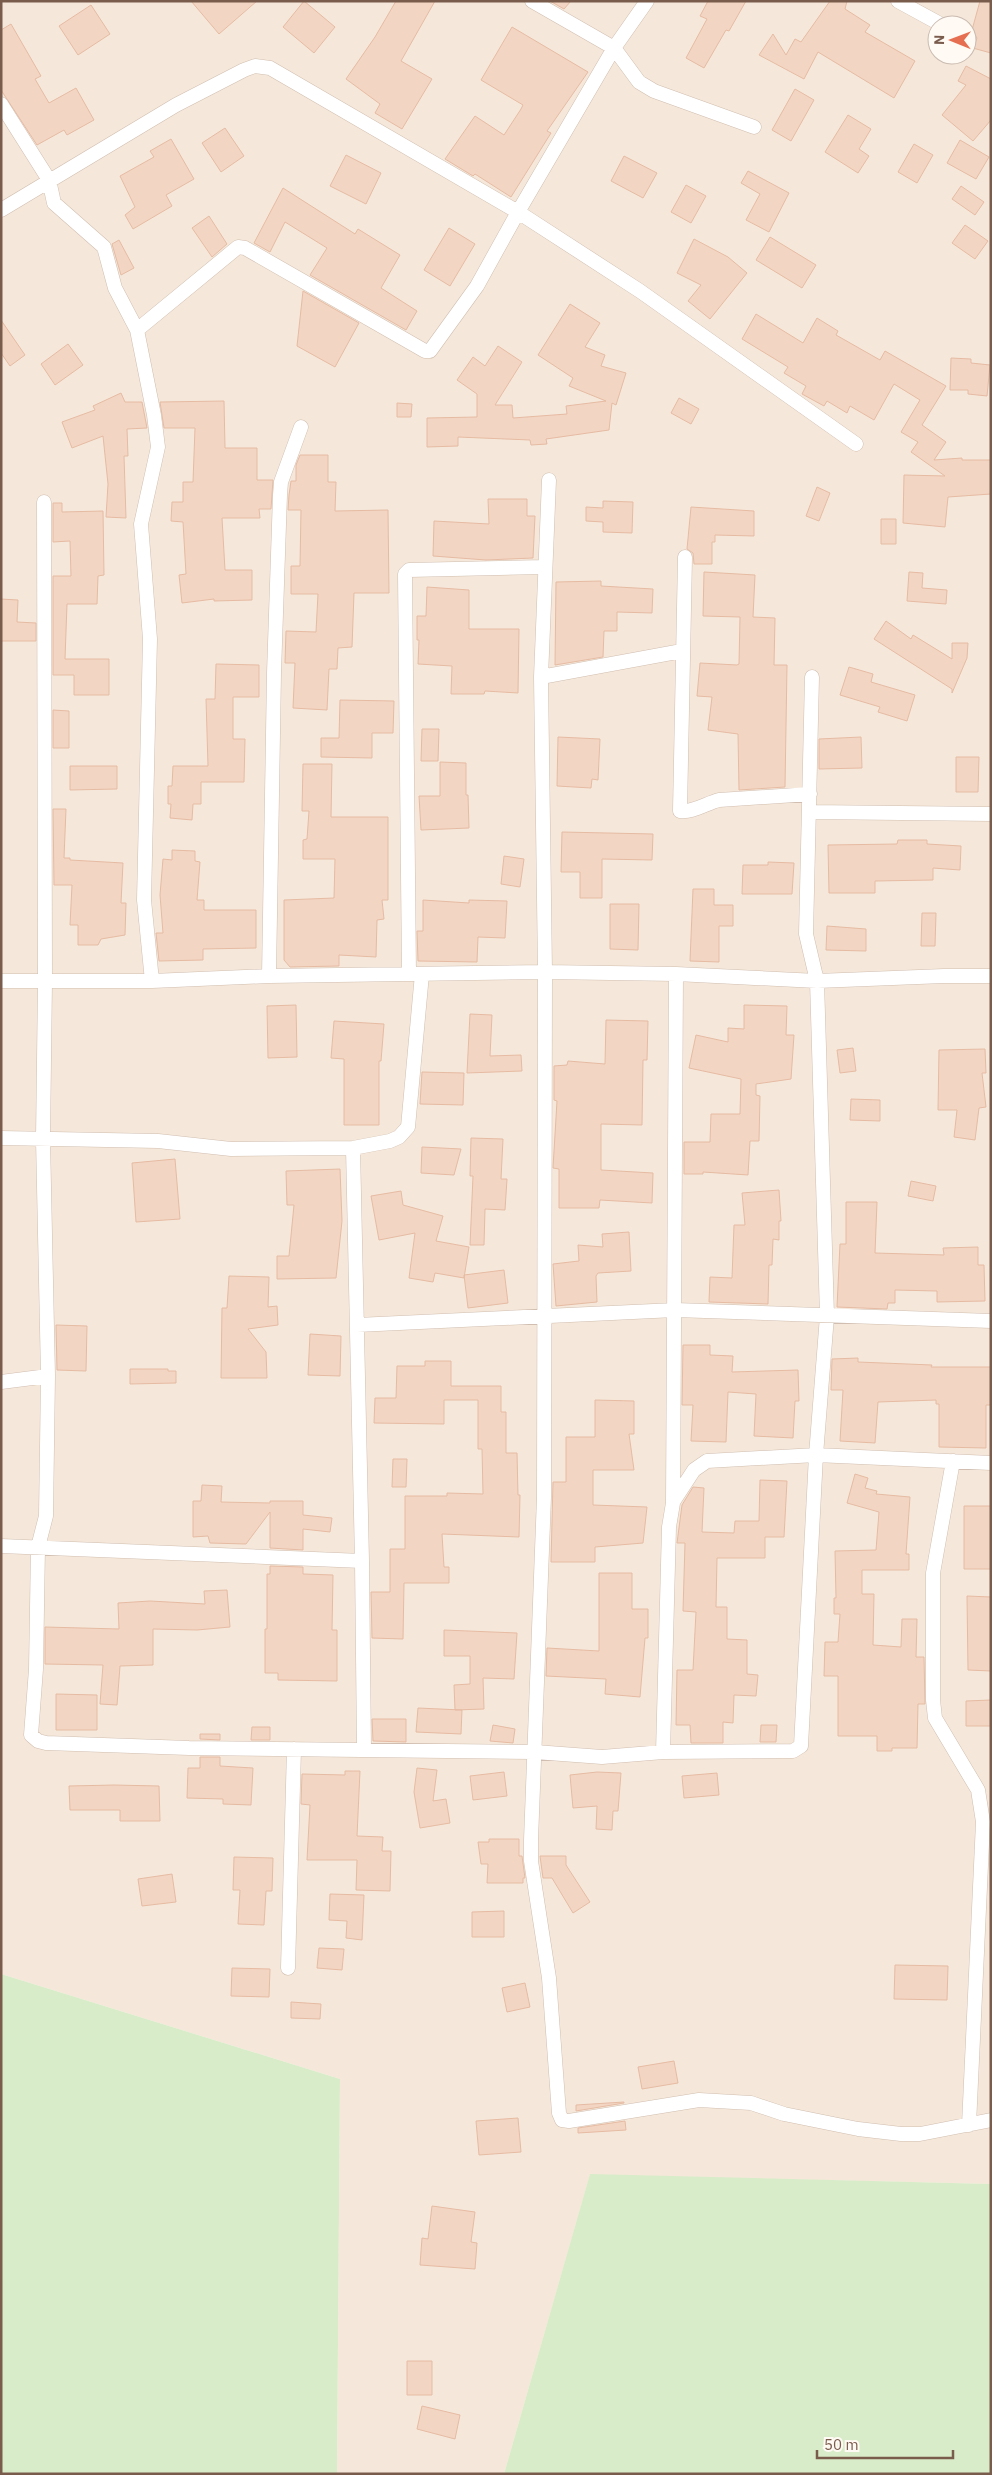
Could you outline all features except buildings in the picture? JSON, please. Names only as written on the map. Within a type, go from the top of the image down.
[{"type":"street","points":[[532,1],[614,48],[639,82],[654,91],[754,127]]},
{"type":"street","points":[[136,330],[238,248],[245,248],[425,351],[430,350],[477,286],[614,48],[648,1]]},
{"type":"street","points":[[898,1],[927,17]]},
{"type":"street","points":[[1,210],[176,105],[244,70],[255,66],[270,68],[518,212],[640,291],[856,444]]},
{"type":"street","points":[[1,104],[49,180],[54,202],[104,247],[115,288],[136,330],[151,397],[158,447],[141,524],[150,639],[144,900],[152,981]]},
{"type":"street","points":[[269,976],[274,673],[280,495],[281,482],[301,427]]},
{"type":"street","points":[[549,480],[541,677],[545,972],[544,1498],[532,1861],[549,1978],[559,2113],[562,2120],[569,2121],[699,2100],[751,2103],[784,2114],[858,2129],[902,2134],[920,2134],[991,2120]]},
{"type":"street","points":[[44,502],[45,981],[43,1139],[48,1376],[46,1516],[38,1547],[36,1669],[31,1735],[38,1741],[189,1748],[535,1752],[602,1757],[662,1752],[792,1751],[801,1746],[816,1455],[827,1316],[817,982],[806,934],[812,677]]},
{"type":"street","points":[[685,557],[680,811],[688,811],[706,803],[719,800],[810,794]]},
{"type":"street","points":[[1,1138],[158,1141],[231,1149],[352,1148],[390,1142],[399,1137],[408,1127],[415,974],[405,574],[409,570],[545,567]]},
{"type":"street","points":[[541,677],[682,652]]},
{"type":"street","points":[[810,812],[991,814]]},
{"type":"street","points":[[1,980],[152,981],[269,976],[545,972],[676,974],[817,982],[944,976],[991,976]]},
{"type":"street","points":[[662,1752],[669,1527],[673,1503],[676,974]]},
{"type":"street","points":[[352,1148],[362,1561],[364,1750]]},
{"type":"street","points":[[357,1325],[675,1310],[991,1321]]},
{"type":"street","points":[[1,1382],[48,1376]]},
{"type":"street","points":[[673,1503],[694,1470],[707,1461],[816,1455],[991,1463]]},
{"type":"street","points":[[953,1461],[933,1574],[933,1700],[935,1718],[978,1790],[983,1822],[969,2124]]},
{"type":"street","points":[[1,1546],[362,1561]]},
{"type":"street","points":[[288,1968],[294,1750]]},
{"type":"shaded area","points":[[1,1],[991,1],[991,2184],[590,2175],[504,2474],[337,2474],[340,2079],[1,1974]]},
{"type":"green space","points":[[1,1974],[340,2079],[337,2474],[1,2474]]},
{"type":"green space","points":[[590,2174],[991,2184],[991,2474],[504,2474]]}]
